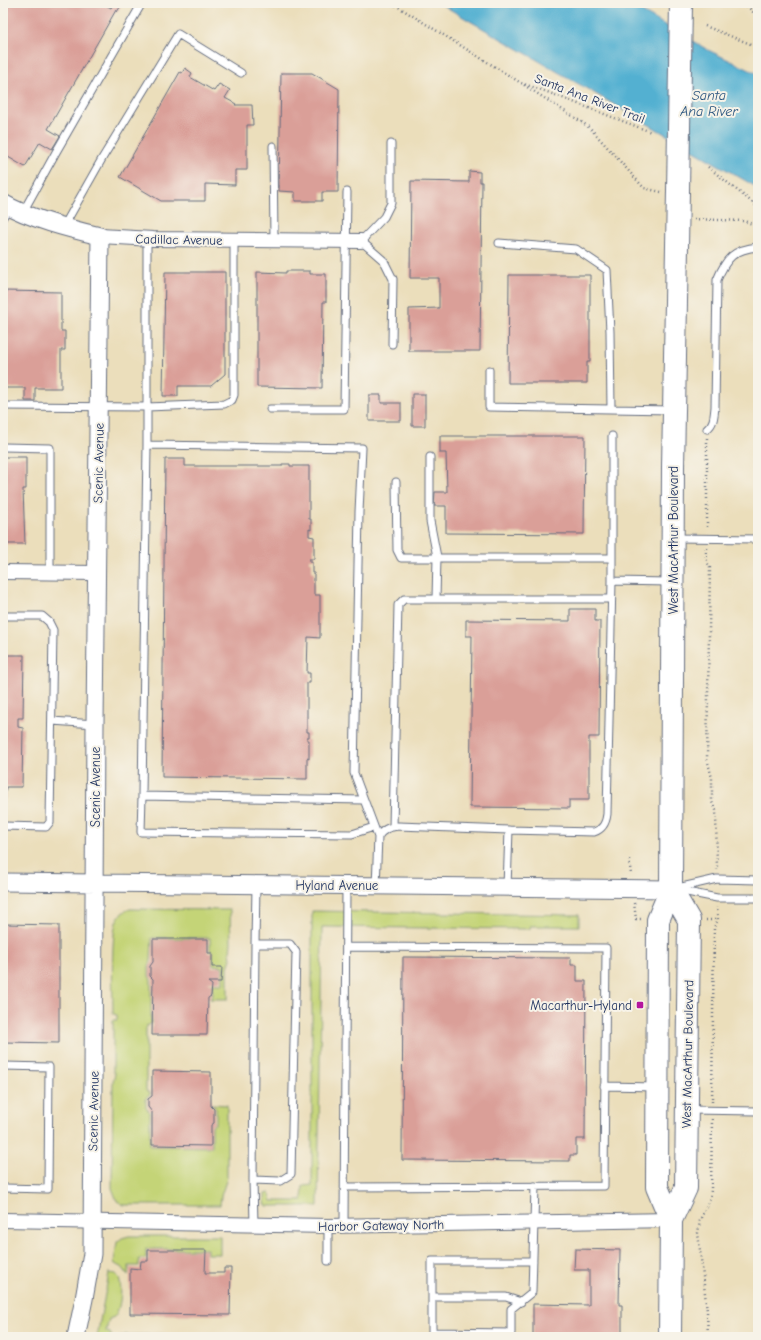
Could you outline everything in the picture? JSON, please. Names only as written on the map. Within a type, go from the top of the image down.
[{"type":"main road","name":"West MacArthur Boulevard","points":[[670,1337],[671,1220],[657,1187],[658,920],[671,889],[672,582],[681,3]]},
{"type":"main road","name":"West MacArthur Boulevard","points":[[671,889],[689,920],[686,1188],[671,1220]]},
{"type":"street","name":"Cadillac Avenue","points":[[9,210],[100,236],[147,239],[360,241]]},
{"type":"street","name":"Scenic Avenue","points":[[76,1337],[92,1254],[100,236]]},
{"type":"street","points":[[3,572],[97,573]]},
{"type":"street","name":"Hyland Avenue","points":[[3,882],[671,889]]},
{"type":"street","name":"Harbor Gateway North","points":[[3,1220],[328,1226],[671,1220]]},
{"type":"lane","points":[[9,210],[56,152],[142,3]]},
{"type":"lane","points":[[64,226],[103,157],[178,34],[241,73]]},
{"type":"lane","points":[[392,144],[391,203],[384,217],[360,241],[384,261],[393,279],[392,344]]},
{"type":"lane","points":[[273,146],[274,240]]},
{"type":"lane","points":[[270,409],[344,409],[347,192]]},
{"type":"lane","points":[[147,239],[147,445],[141,832],[352,834],[374,827]]},
{"type":"lane","points":[[3,406],[147,407],[224,404],[232,400],[234,395],[234,240]]},
{"type":"lane","points":[[499,243],[576,249],[607,270],[610,332],[611,409]]},
{"type":"lane","points":[[707,429],[713,421],[715,407],[717,280],[723,265],[733,254],[746,248],[758,247]]},
{"type":"lane","points":[[489,370],[489,407],[674,410]]},
{"type":"lane","points":[[378,837],[381,832],[393,827],[594,832],[599,830],[606,820],[612,581],[612,436]]},
{"type":"lane","points":[[147,445],[362,448],[359,512],[354,773],[378,837],[376,886]]},
{"type":"lane","points":[[3,447],[50,448],[50,573]]},
{"type":"lane","points":[[430,457],[430,521],[437,558],[436,599]]},
{"type":"lane","points":[[396,482],[397,550],[401,558],[612,558]]},
{"type":"lane","points":[[673,538],[758,539]]},
{"type":"lane","points":[[612,581],[672,582]]},
{"type":"lane","points":[[393,827],[398,605],[404,599],[611,599]]},
{"type":"lane","points":[[3,616],[42,616],[49,622],[53,630],[50,822],[46,826],[3,826]]},
{"type":"lane","points":[[52,721],[95,724]]},
{"type":"lane","points":[[142,796],[364,800]]},
{"type":"lane","points":[[507,887],[509,830]]},
{"type":"lane","points":[[671,889],[717,879],[758,880]]},
{"type":"lane","points":[[254,1225],[253,1180],[256,885]]},
{"type":"lane","points":[[344,1226],[346,885]]},
{"type":"lane","points":[[671,889],[717,898],[758,898]]},
{"type":"lane","points":[[253,1180],[280,1181],[291,1174],[296,952],[290,944],[255,944]]},
{"type":"lane","points":[[345,1187],[604,1186],[606,948],[346,947]]},
{"type":"lane","points":[[3,1066],[49,1067],[48,1189],[3,1188]]},
{"type":"lane","points":[[604,1086],[657,1087]]},
{"type":"lane","points":[[687,1110],[758,1111]]},
{"type":"lane","points":[[533,1261],[432,1261],[432,1332],[511,1333],[511,1309],[532,1292],[533,1261],[535,1186]]},
{"type":"lane","points":[[328,1226],[328,1261]]},
{"type":"lane","points":[[432,1297],[506,1297],[521,1302]]},
{"type":"path","name":"Santa Ana River Trail","points":[[392,3],[521,83],[590,128],[644,188],[656,192],[678,193]]},
{"type":"path","points":[[744,3],[758,17]]},
{"type":"path","points":[[705,26],[758,47]]},
{"type":"path","name":"Santa Ana River Trail","points":[[521,83],[651,132]]},
{"type":"path","points":[[708,167],[758,207]]},
{"type":"path","points":[[677,219],[744,221],[758,226]]},
{"type":"green space","points":[[130,909],[230,910],[231,959],[228,967],[228,999],[210,999],[213,996],[212,984],[223,984],[223,966],[213,965],[213,952],[210,951],[210,938],[152,938],[151,961],[149,966],[149,976],[151,980],[151,1023],[146,1026],[146,1091],[150,1093],[150,1095],[146,1098],[146,1108],[150,1112],[150,1146],[212,1147],[212,1126],[216,1123],[216,1109],[212,1104],[227,1105],[227,1178],[221,1196],[220,1205],[124,1205],[117,1201],[112,1188],[113,1081],[115,1074],[113,1071],[113,1020],[117,1020],[117,1015],[113,1014],[113,949],[115,925],[120,915]]},
{"type":"green space","points":[[312,911],[579,915],[579,926],[530,926],[530,929],[322,927],[318,1206],[267,1206],[265,1203],[265,1194],[270,1193],[272,1201],[302,1201],[303,1186],[312,1185]]},
{"type":"green space","points":[[129,1236],[220,1236],[220,1254],[207,1254],[207,1249],[146,1249],[146,1259],[139,1259],[139,1266],[129,1266],[128,1275],[122,1267],[114,1262],[117,1242],[122,1238]]},
{"type":"green space","points":[[109,1273],[116,1274],[120,1283],[120,1302],[114,1317],[109,1319],[106,1331],[110,1333],[112,1337],[97,1337]]},
{"type":"green space","points":[[164,1334],[164,1337],[120,1337],[125,1335]]},
{"type":"green space","points":[[174,1335],[208,1335],[211,1337],[175,1337]]},
{"type":"water","name":"Santa Ana River","points":[[439,3],[627,3],[708,50],[758,74],[758,188]]},
{"type":"building","points":[[3,3],[102,3],[111,8],[114,3],[122,4],[117,12],[116,10],[48,129],[60,136],[52,149],[40,142],[25,167],[3,154]]},
{"type":"building","points":[[185,68],[192,73],[190,77],[214,91],[219,84],[230,90],[225,98],[236,104],[235,105],[252,105],[253,125],[247,125],[247,170],[235,170],[235,185],[205,184],[205,201],[161,201],[120,177],[180,72],[182,73]]},
{"type":"building","points":[[281,73],[312,73],[339,89],[338,192],[322,192],[322,201],[295,201],[295,192],[279,191]]},
{"type":"building","points":[[469,171],[480,172],[480,182],[482,182],[480,351],[409,351],[409,309],[439,308],[439,278],[410,278],[411,181],[469,182]]},
{"type":"building","points":[[286,271],[310,271],[310,274],[326,274],[326,302],[323,302],[322,388],[257,387],[257,272],[286,273]]},
{"type":"building","points":[[165,272],[225,272],[225,374],[211,386],[178,386],[178,396],[163,396]]},
{"type":"building","points":[[509,275],[590,275],[590,362],[587,362],[587,383],[508,383]]},
{"type":"building","points":[[3,291],[61,292],[61,331],[65,331],[65,350],[61,350],[61,388],[35,388],[35,401],[25,401],[25,388],[3,388]]},
{"type":"building","points":[[412,394],[425,394],[425,426],[412,426]]},
{"type":"building","points":[[369,395],[381,395],[381,403],[401,403],[401,421],[369,421]]},
{"type":"building","points":[[440,436],[585,436],[584,534],[446,533],[446,506],[434,506],[435,492],[447,492],[446,453],[440,453]]},
{"type":"building","points":[[3,457],[26,457],[26,489],[23,489],[25,544],[3,544]]},
{"type":"building","points":[[165,459],[185,459],[185,466],[282,466],[282,464],[290,464],[290,466],[309,466],[309,519],[311,519],[311,530],[309,529],[309,536],[314,537],[314,559],[309,559],[309,562],[312,562],[312,573],[314,573],[314,595],[320,595],[320,638],[308,637],[307,673],[310,673],[310,683],[307,683],[307,732],[309,732],[309,737],[307,737],[307,740],[309,740],[309,759],[307,758],[307,779],[162,777]]},
{"type":"building","points":[[570,609],[595,609],[595,621],[600,621],[599,737],[589,737],[589,800],[569,800],[569,808],[470,807],[472,636],[466,636],[466,620],[570,621]]},
{"type":"building","points":[[3,642],[6,642],[6,655],[24,655],[23,718],[18,718],[18,727],[23,728],[22,787],[6,787],[5,799],[3,799]]},
{"type":"building","points":[[3,924],[59,925],[59,1043],[3,1042]]},
{"type":"building","points":[[153,939],[208,939],[208,953],[212,953],[212,967],[222,967],[221,982],[208,982],[212,985],[211,996],[208,998],[207,1035],[152,1035],[153,979],[150,976],[150,966],[153,962]]},
{"type":"building","points":[[403,957],[571,958],[571,965],[577,965],[577,981],[586,981],[585,1139],[576,1139],[576,1155],[570,1155],[570,1161],[402,1160]]},
{"type":"building","points":[[152,1071],[211,1072],[211,1106],[214,1109],[214,1123],[211,1125],[211,1146],[152,1145],[152,1112],[148,1107],[148,1099],[152,1096]]},
{"type":"building","points":[[575,1249],[620,1250],[619,1305],[622,1305],[622,1337],[533,1337],[533,1304],[589,1305],[589,1270],[574,1270]]},
{"type":"building","points":[[148,1250],[206,1250],[205,1273],[224,1273],[224,1268],[231,1268],[230,1315],[130,1314],[130,1268],[140,1269],[141,1261],[148,1261]]},
{"type":"place","name":"Macarthur-Hyland","points":[[640,1005]]}]
